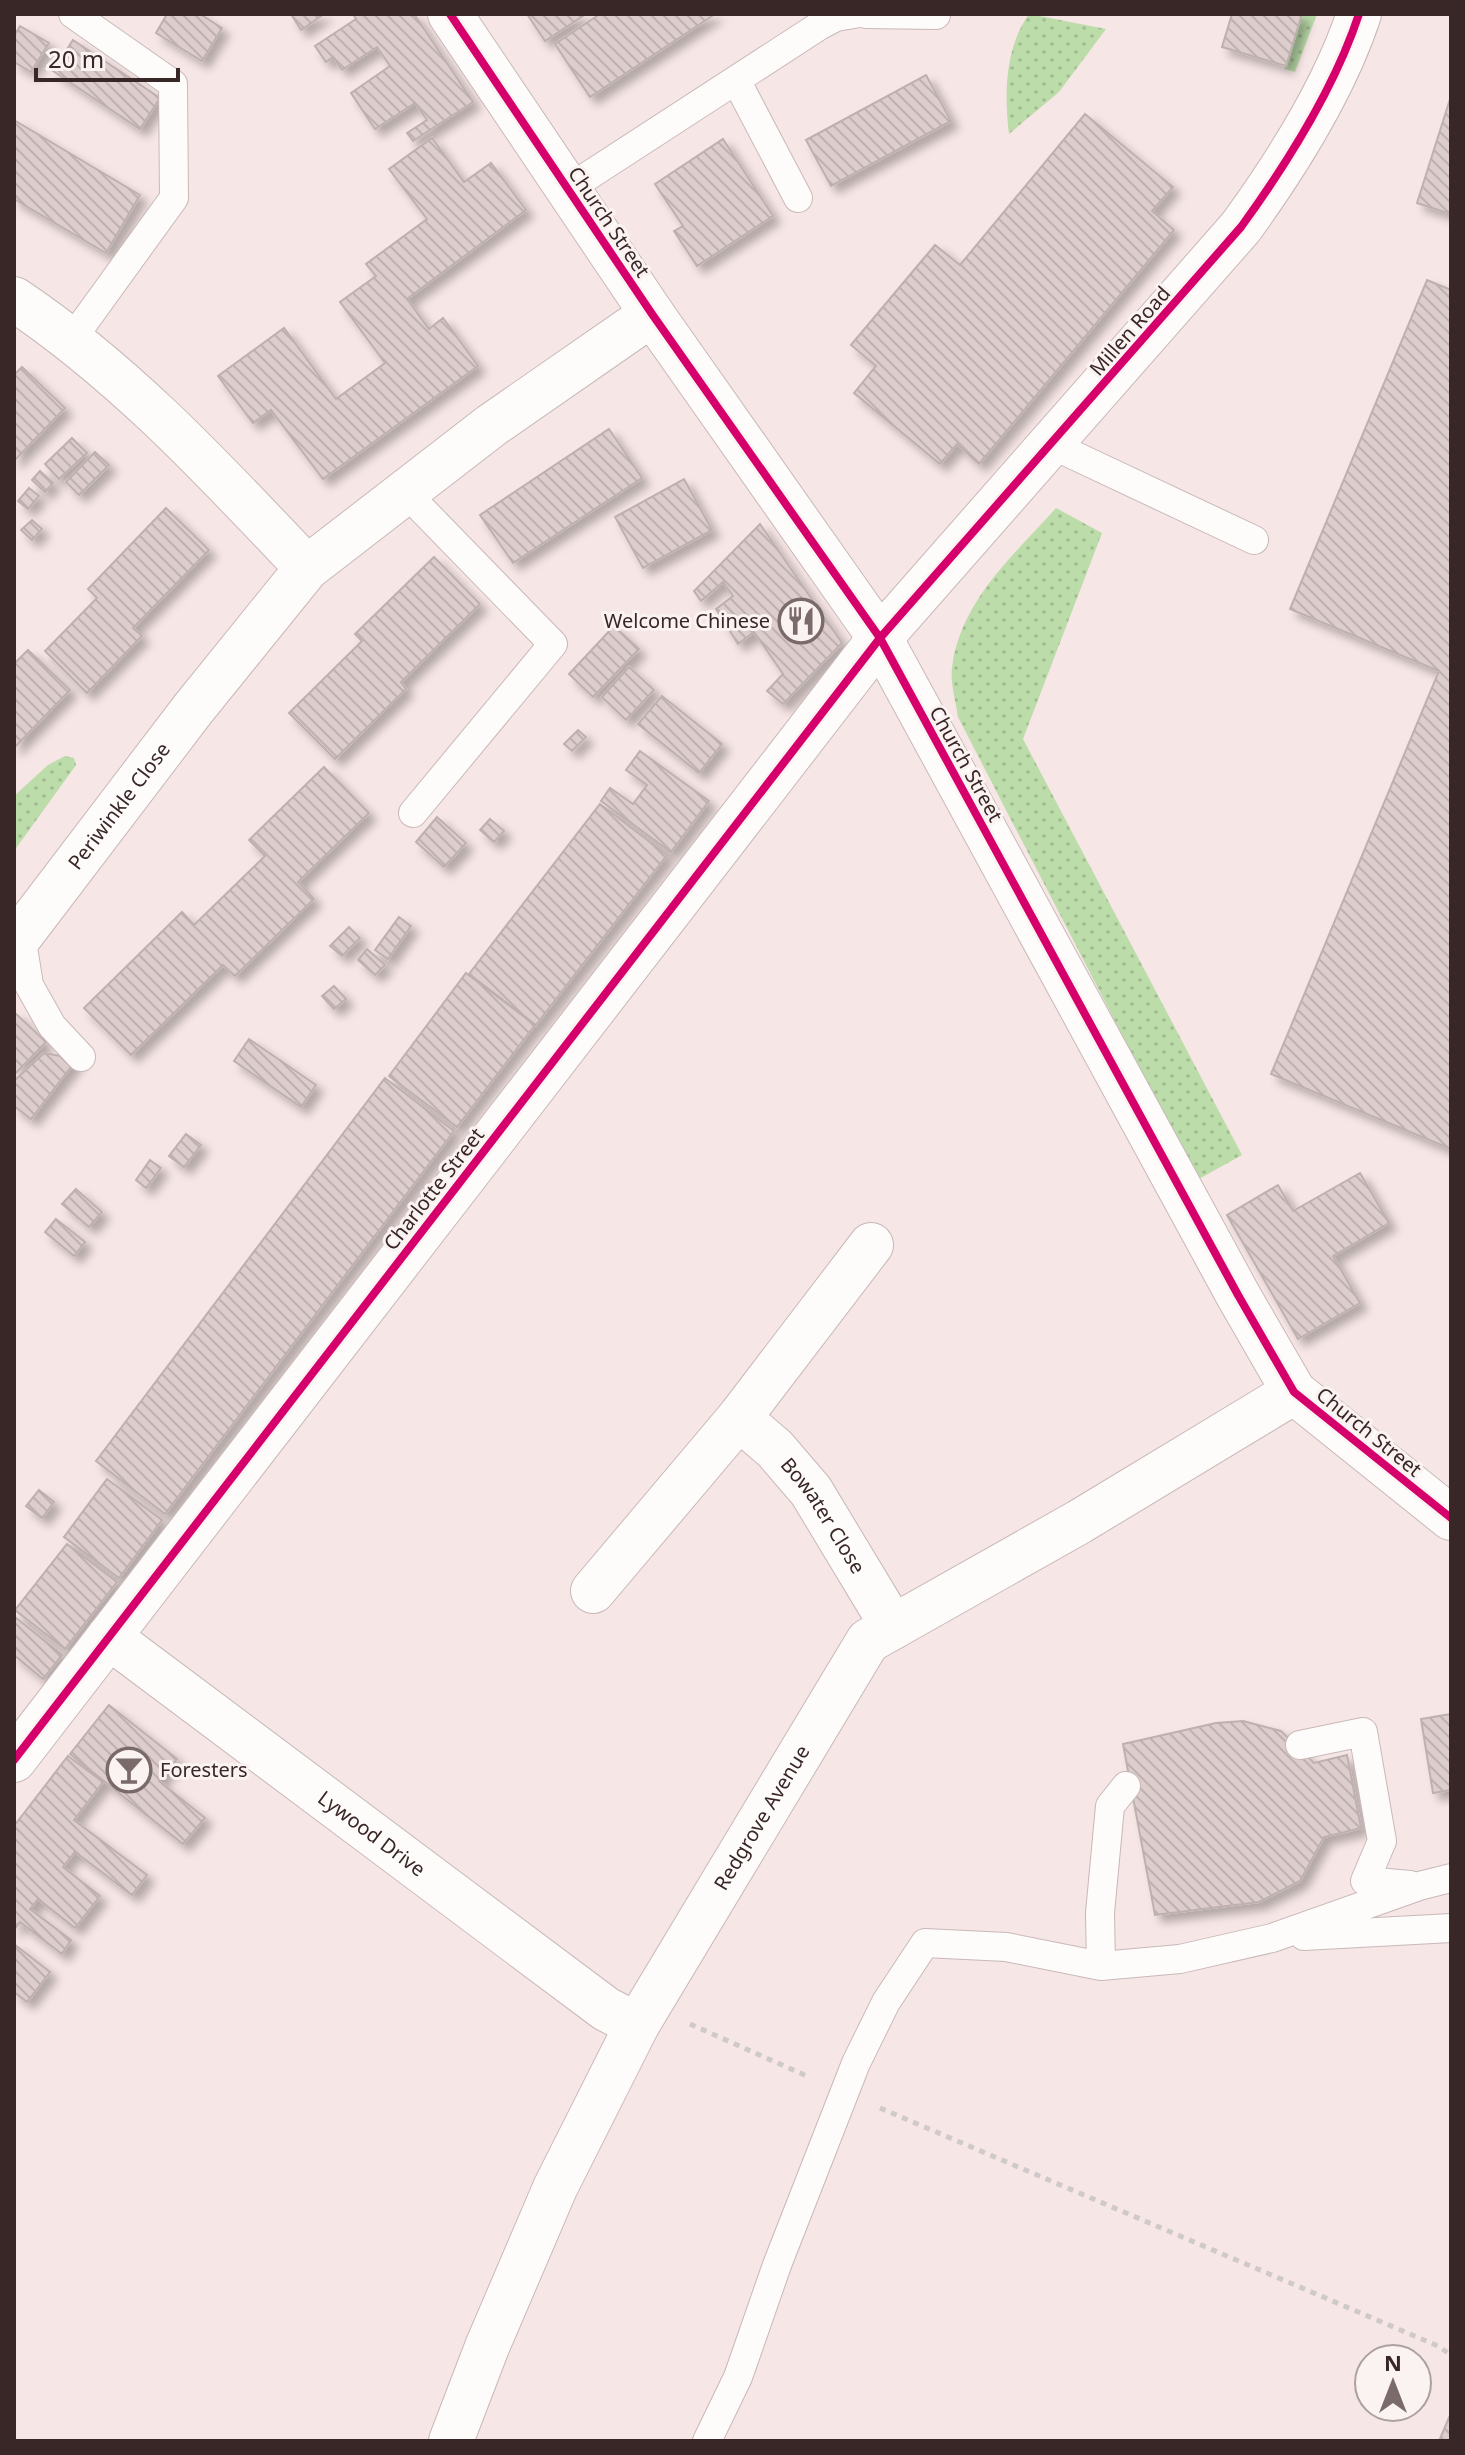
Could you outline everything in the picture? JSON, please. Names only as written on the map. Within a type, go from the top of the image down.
[{"type":"street","name":"Church Street","points":[[450,14],[652,314],[880,638],[1294,1392],[1451,1518]]},
{"type":"street","name":"Millen Road","points":[[880,638],[1241,227],[1283,169],[1350,41],[1359,14]]},
{"type":"street","points":[[14,299],[72,339],[202,456],[307,568]]},
{"type":"street","name":"Periwinkle Close","points":[[21,935],[193,709],[307,568],[492,425],[652,314]]},
{"type":"street","name":"Charlotte Street","points":[[14,1760],[880,638]]},
{"type":"street","points":[[593,1591],[739,1418],[871,1245]]},
{"type":"street","name":"Redgrove Avenue","points":[[451,2441],[487,2347],[555,2188],[643,2015],[868,1641],[1079,1522],[1294,1392]]},
{"type":"street","name":"Bowater Close","points":[[739,1418],[775,1449],[811,1491],[893,1627]]},
{"type":"street","name":"Lywood Drive","points":[[109,1637],[606,2009],[643,2015]]},
{"type":"lane","points":[[72,339],[174,198],[173,84],[73,14]]},
{"type":"lane","points":[[568,189],[819,26],[836,17],[854,14]]},
{"type":"lane","points":[[866,14],[936,15]]},
{"type":"lane","points":[[736,80],[798,198]]},
{"type":"lane","points":[[1050,444],[1254,540]]},
{"type":"lane","points":[[406,493],[553,644],[413,813]]},
{"type":"lane","name":"Periwinkle Close","points":[[21,935],[29,985],[52,1026],[81,1057]]},
{"type":"lane","points":[[1300,1745],[1363,1732],[1382,1841],[1365,1881],[1419,1886]]},
{"type":"lane","points":[[1101,1966],[1100,1913],[1110,1806],[1126,1786]]},
{"type":"lane","points":[[707,2441],[738,2377],[777,2265],[856,2063],[886,2002],[925,1943],[1006,1947],[1101,1966],[1180,1959],[1272,1938],[1419,1886],[1451,1878]]},
{"type":"lane","points":[[1272,1938],[1451,1928]]},
{"type":"path","points":[[643,2015],[813,2078]]},
{"type":"path","points":[[878,2107],[1438,2346],[1451,2355]]},
{"type":"green space","points":[[1029,14],[1106,29],[1059,92],[1009,134],[1008,72],[1015,41]]},
{"type":"green space","points":[[1302,14],[1317,14],[1295,72],[1285,69]]},
{"type":"green space","points":[[1056,508],[1102,533],[1023,739],[1242,1155],[1197,1180],[958,717],[952,668],[966,621],[991,580]]},
{"type":"green space","points":[[65,756],[74,758],[76,765],[14,851],[14,796],[48,765]]},
{"type":"building","points":[[167,14],[200,14],[222,28],[202,61],[156,33]]},
{"type":"building","points":[[291,14],[324,14],[301,30]]},
{"type":"building","points":[[353,14],[414,14],[473,102],[413,141],[407,133],[427,120],[415,103],[375,129],[351,93],[390,66],[377,47],[342,70],[333,57],[326,62],[315,46],[356,19]]},
{"type":"building","points":[[527,14],[586,14],[545,41]]},
{"type":"building","points":[[600,14],[715,14],[590,97],[555,44]]},
{"type":"building","points":[[1232,14],[1302,14],[1286,66],[1222,47]]},
{"type":"building","points":[[20,26],[49,43],[31,72],[14,62],[14,36]]},
{"type":"building","points":[[73,40],[160,98],[140,129],[53,71]]},
{"type":"building","points":[[926,75],[951,121],[831,186],[806,140]]},
{"type":"building","points":[[1451,96],[1451,214],[1417,203]]},
{"type":"building","points":[[1085,114],[1173,187],[1152,211],[1174,230],[979,464],[957,444],[940,464],[854,393],[876,366],[851,345],[935,245],[960,265]]},
{"type":"building","points":[[14,120],[140,195],[106,253],[14,199]]},
{"type":"building","points":[[432,138],[464,182],[491,163],[526,210],[407,299],[429,329],[443,318],[478,366],[323,479],[271,410],[253,423],[218,376],[284,328],[336,399],[385,363],[340,302],[376,276],[366,264],[427,219],[389,169]]},
{"type":"building","points":[[723,139],[773,216],[697,266],[674,231],[683,226],[655,184]]},
{"type":"building","points":[[1427,280],[1451,290],[1451,1149],[1271,1074],[1439,671],[1290,609]]},
{"type":"building","points":[[22,367],[65,408],[14,461],[14,375]]},
{"type":"building","points":[[609,429],[642,478],[513,563],[480,515]]},
{"type":"building","points":[[72,438],[87,453],[59,479],[45,464]]},
{"type":"building","points":[[95,452],[109,465],[79,495],[66,482]]},
{"type":"building","points":[[40,471],[53,483],[45,492],[32,480]]},
{"type":"building","points":[[684,479],[712,530],[643,568],[615,517]]},
{"type":"building","points":[[29,488],[39,496],[28,509],[18,501]]},
{"type":"building","points":[[166,508],[209,550],[133,628],[142,636],[87,693],[45,651],[97,598],[88,589]]},
{"type":"building","points":[[32,520],[42,529],[32,540],[21,530]]},
{"type":"building","points":[[760,524],[842,643],[783,704],[767,691],[783,674],[754,632],[738,644],[716,609],[733,596],[723,582],[701,601],[694,591]]},
{"type":"building","points":[[434,557],[480,604],[401,682],[406,689],[335,759],[289,713],[362,641],[355,634]]},
{"type":"building","points":[[614,626],[639,649],[593,697],[569,674]]},
{"type":"building","points":[[28,650],[70,690],[14,748],[14,664]]},
{"type":"building","points":[[629,667],[654,690],[626,720],[602,697]]},
{"type":"building","points":[[662,696],[722,744],[699,773],[638,724]]},
{"type":"building","points":[[578,730],[586,737],[572,751],[564,744]]},
{"type":"building","points":[[640,751],[709,801],[671,852],[601,801],[610,788],[633,804],[647,785],[626,770]]},
{"type":"building","points":[[324,767],[369,813],[298,882],[314,899],[235,976],[223,965],[131,1055],[84,1008],[182,912],[194,925],[265,856],[249,840]]},
{"type":"building","points":[[600,804],[667,855],[536,1025],[469,974]]},
{"type":"building","points":[[437,817],[466,843],[444,867],[416,842]]},
{"type":"building","points":[[490,819],[504,831],[494,842],[480,830]]},
{"type":"building","points":[[399,917],[411,926],[388,959],[375,950]]},
{"type":"building","points":[[349,927],[360,938],[342,956],[330,946]]},
{"type":"building","points":[[367,949],[385,965],[375,975],[358,960]]},
{"type":"building","points":[[466,973],[535,1025],[457,1127],[389,1076]]},
{"type":"building","points":[[334,986],[346,999],[334,1009],[322,996]]},
{"type":"building","points":[[14,1012],[46,1042],[14,1075]]},
{"type":"building","points":[[249,1039],[316,1085],[301,1107],[234,1061]]},
{"type":"building","points":[[44,1053],[77,1059],[31,1119],[14,1106],[14,1081]]},
{"type":"building","points":[[385,1078],[454,1131],[165,1514],[96,1461]]},
{"type":"building","points":[[186,1134],[201,1145],[184,1167],[169,1156]]},
{"type":"building","points":[[150,1160],[161,1168],[146,1188],[136,1180]]},
{"type":"building","points":[[1360,1173],[1389,1223],[1333,1256],[1360,1303],[1298,1339],[1227,1215],[1278,1185],[1293,1211]]},
{"type":"building","points":[[76,1189],[102,1212],[89,1227],[62,1204]]},
{"type":"building","points":[[56,1219],[85,1242],[74,1256],[45,1232]]},
{"type":"building","points":[[107,1479],[162,1520],[119,1578],[64,1537]]},
{"type":"building","points":[[39,1490],[54,1502],[42,1518],[26,1506]]},
{"type":"building","points":[[67,1544],[117,1582],[65,1649],[15,1610]]},
{"type":"building","points":[[15,1617],[62,1655],[43,1679],[14,1655]]},
{"type":"building","name":"Foresters","points":[[109,1705],[177,1759],[159,1781],[205,1818],[183,1844],[70,1754]]},
{"type":"building","points":[[1451,1714],[1451,1790],[1433,1793],[1421,1719]]},
{"type":"building","points":[[1243,1721],[1281,1731],[1314,1763],[1347,1755],[1361,1828],[1324,1837],[1300,1881],[1259,1902],[1155,1915],[1123,1744],[1216,1723]]},
{"type":"building","points":[[68,1756],[103,1782],[74,1820],[147,1875],[132,1895],[75,1852],[63,1867],[100,1896],[75,1928],[38,1899],[30,1909],[71,1940],[62,1954],[20,1922],[14,1930],[14,1826]]},
{"type":"building","points":[[14,1944],[50,1972],[27,2002],[14,1992]]},
{"type":"building","points":[[1451,2413],[1451,2441],[1439,2441]]},
{"type":"cycle path","points":[[450,14],[652,314],[880,638],[1238,1295],[1294,1392],[1451,1518]]},
{"type":"cycle path","points":[[14,1760],[880,638],[1241,227],[1308,125],[1337,69],[1359,14]]},
{"type":"place","name":"Welcome Chinese","points":[[801,621]]},
{"type":"place","name":"Foresters","points":[[129,1770]]}]
